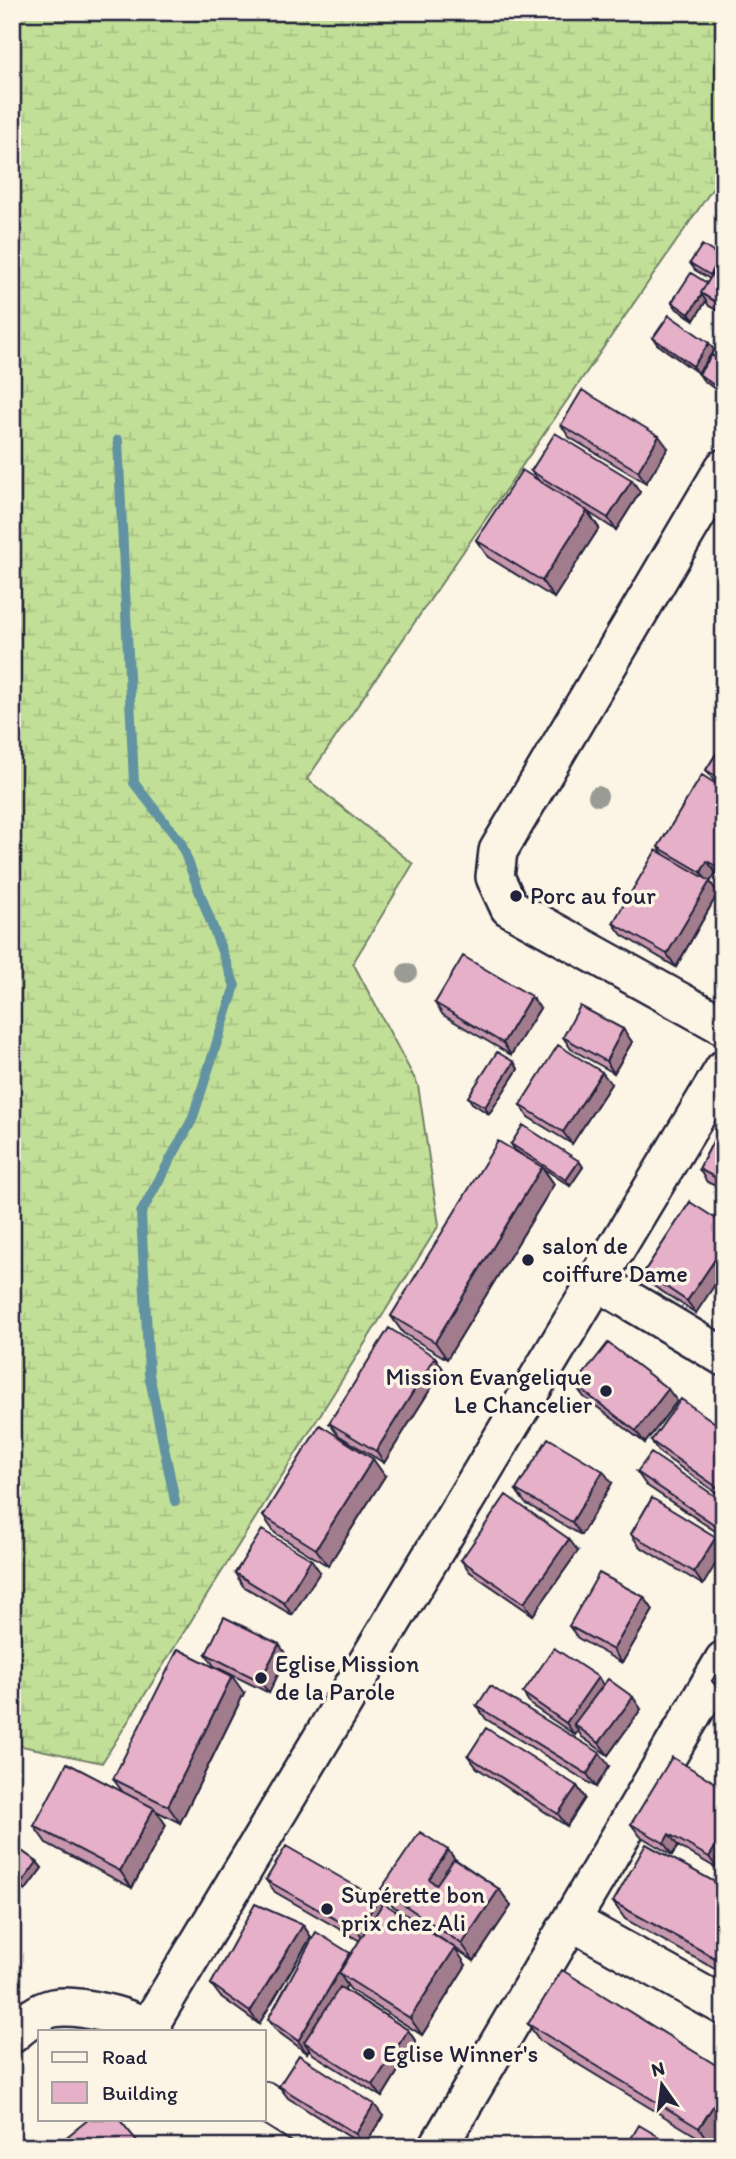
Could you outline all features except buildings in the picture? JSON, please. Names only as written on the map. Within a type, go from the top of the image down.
[{"type":"street","points":[[724,468],[498,851],[495,877],[509,907],[724,1026]]},
{"type":"street","points":[[12,2034],[29,2020],[52,2008],[76,2008],[151,2030],[724,1069]]},
{"type":"street","points":[[597,1281],[724,1357]]},
{"type":"street","points":[[438,2147],[724,1660]]},
{"type":"street","points":[[571,1921],[724,2006]]},
{"type":"street","points":[[266,2102],[337,2147]]},
{"type":"green space","points":[[29,12],[724,12],[724,172],[307,779],[413,864],[353,963],[418,1085],[439,1225],[102,1763],[12,1744],[12,22]]},
{"type":"waterway","points":[[118,440],[134,783],[181,843],[235,986],[192,1120],[141,1213],[149,1374],[175,1501]]},
{"type":"place","name":"Porc au four","points":[[516,896]]},
{"type":"place","name":"salon de coiffure Dame","points":[[528,1260]]},
{"type":"place","name":"Mission Evangelique Le Chancelier","points":[[606,1391]]},
{"type":"place","name":"Eglise Mission de la Parole","points":[[261,1678]]},
{"type":"place","name":"Supérette bon prix chez Ali","points":[[327,1909]]},
{"type":"place","name":"Eglise Winner's","points":[[369,2054]]}]
